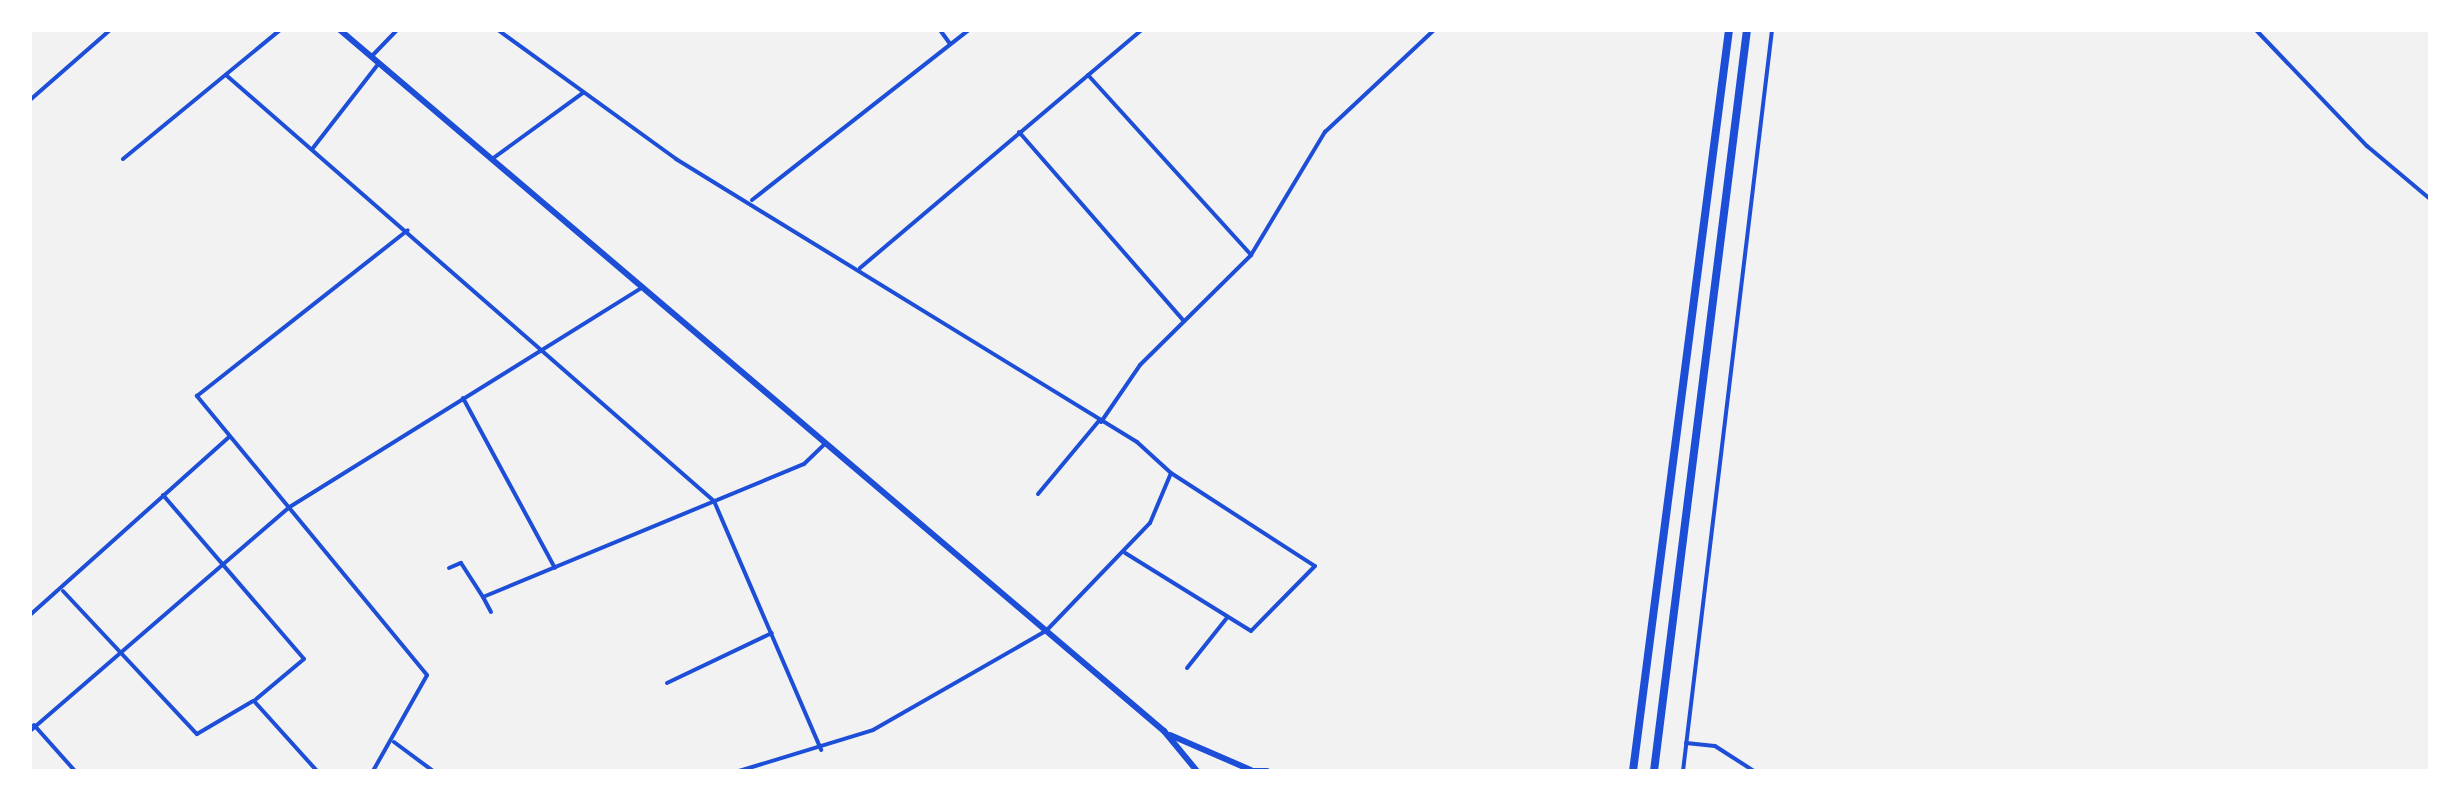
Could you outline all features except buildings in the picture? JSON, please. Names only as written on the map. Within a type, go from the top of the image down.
[{"type":"highway","points":[[1632,771],[1729,30]]},
{"type":"highway","points":[[1656,771],[1747,30]]},
{"type":"main road","points":[[340,30],[1164,731],[1197,771]]},
{"type":"main road","points":[[1164,731],[1250,771],[1267,771]]},
{"type":"street","points":[[30,100],[110,30]]},
{"type":"street","points":[[123,159],[280,30]]},
{"type":"street","points":[[371,57],[397,30]]},
{"type":"street","points":[[498,30],[676,159],[752,200],[1100,422],[1171,473],[1315,566],[1251,631],[1226,619],[1125,553]]},
{"type":"street","points":[[940,30],[950,44]]},
{"type":"street","points":[[752,200],[969,30]]},
{"type":"street","points":[[859,269],[1142,30]]},
{"type":"street","points":[[1038,494],[1100,422],[1140,365],[1251,255],[1325,132],[1434,30]]},
{"type":"street","points":[[1683,771],[1772,30]]},
{"type":"street","points":[[2256,30],[2367,146],[2430,199]]},
{"type":"street","points":[[313,148],[379,63]]},
{"type":"street","points":[[226,75],[543,346],[714,501],[821,750]]},
{"type":"street","points":[[1088,75],[1251,255]]},
{"type":"street","points":[[492,159],[583,93]]},
{"type":"street","points":[[1019,132],[1184,321]]},
{"type":"street","points":[[373,771],[394,742],[427,675],[197,396],[408,230]]},
{"type":"street","points":[[30,731],[288,508],[543,346],[642,288]]},
{"type":"street","points":[[463,398],[555,568]]},
{"type":"street","points":[[30,615],[63,591],[229,437]]},
{"type":"street","points":[[483,597],[804,464],[825,444]]},
{"type":"street","points":[[739,771],[821,750],[920,707],[1046,631],[1125,553],[1150,523],[1171,473]]},
{"type":"street","points":[[63,591],[116,655],[197,734],[254,701],[304,659],[163,495]]},
{"type":"street","points":[[449,568],[461,563],[491,612]]},
{"type":"street","points":[[1187,668],[1226,619]]},
{"type":"street","points":[[667,683],[772,633]]},
{"type":"street","points":[[254,701],[317,771]]},
{"type":"street","points":[[34,725],[75,771]]},
{"type":"street","points":[[394,742],[433,771]]},
{"type":"street","points":[[1686,743],[1715,746],[1754,771]]}]
